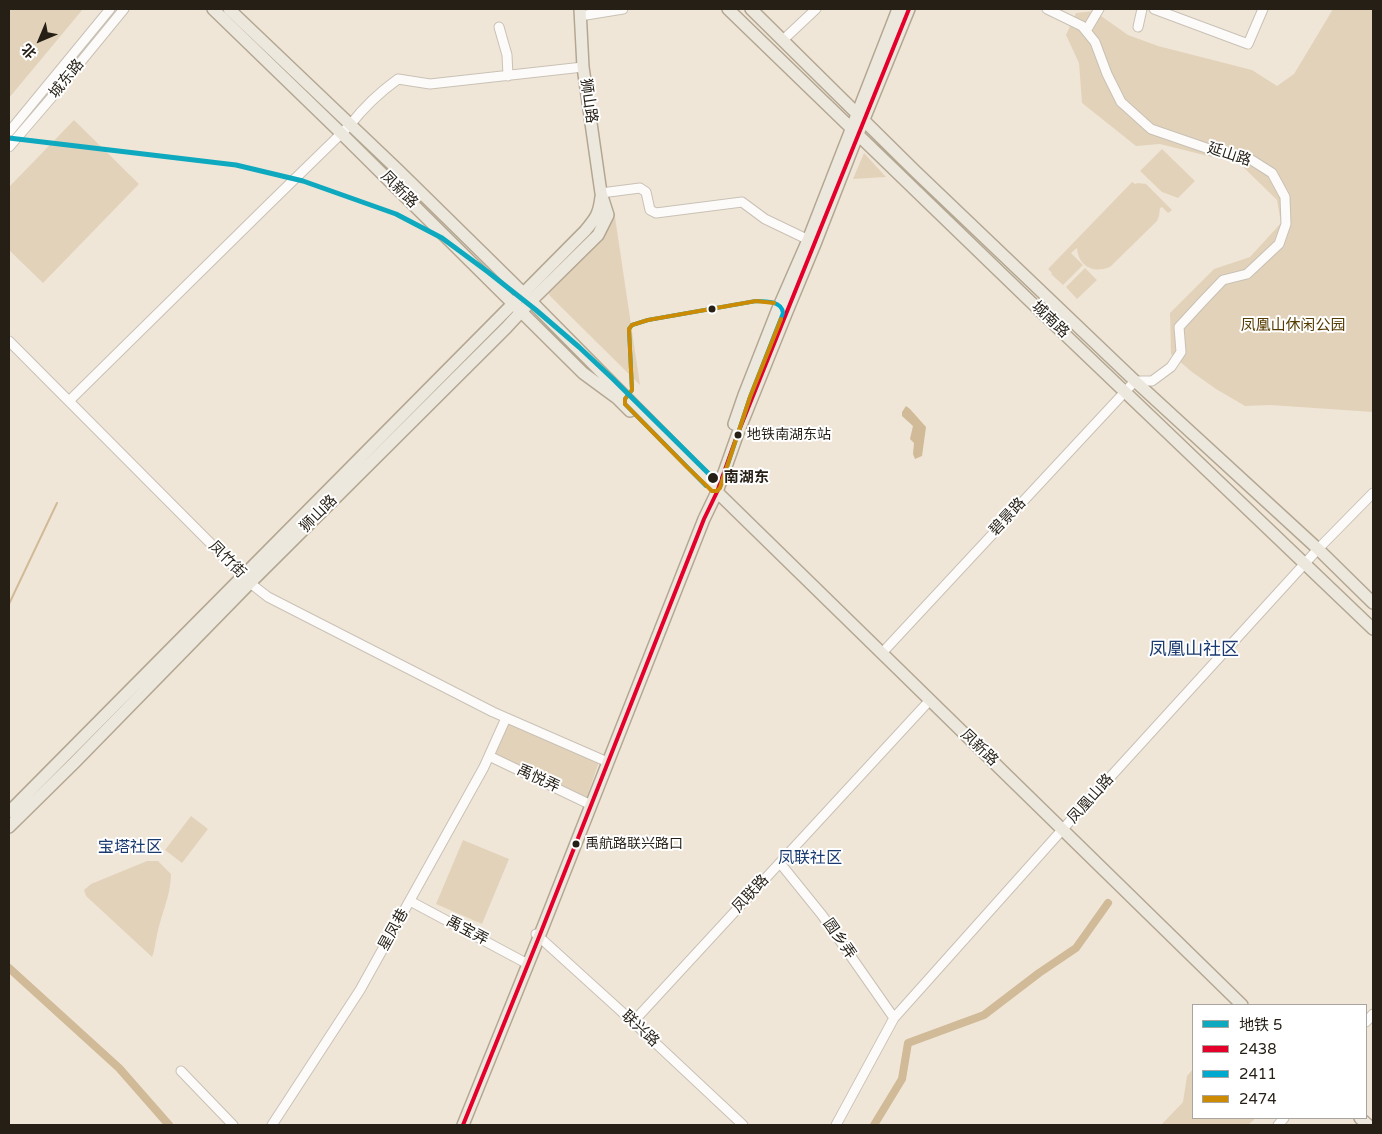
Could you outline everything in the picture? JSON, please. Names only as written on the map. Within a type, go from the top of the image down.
[{"type":"main road","name":"凤新路","points":[[213,9],[583,373],[617,398],[714,489],[1241,1004]]},
{"type":"main road","name":"凤新路","points":[[229,9],[527,297],[691,463],[714,489]]},
{"type":"main road","name":"城南路","points":[[728,9],[1373,629]]},
{"type":"main road","name":"城南路","points":[[751,9],[860,117],[1135,381],[1318,549],[1373,603]]},
{"type":"main road","points":[[860,117],[898,9]]},
{"type":"main road","points":[[458,1125],[524,962],[537,935],[704,519],[854,131],[909,9]]},
{"type":"main road","name":"狮山路","points":[[9,812],[246,579],[527,297],[598,235],[608,215],[601,192],[583,67],[580,12]]},
{"type":"main road","points":[[463,1125],[603,760],[699,518],[714,489]]},
{"type":"main road","name":"狮山路","points":[[9,827],[75,762],[246,579]]},
{"type":"street","name":"城东路","points":[[9,132],[110,9]]},
{"type":"street","name":"城东路","points":[[9,147],[124,9]]},
{"type":"street","points":[[580,12],[623,9]]},
{"type":"street","points":[[783,40],[816,9]]},
{"type":"street","name":"延山路","points":[[1047,9],[1082,26],[1095,42],[1107,74],[1121,102],[1151,129],[1212,150],[1250,159],[1272,173],[1285,197],[1286,224],[1279,244],[1247,274],[1223,280],[1179,328],[1181,352],[1171,367],[1152,381],[1135,381]]},
{"type":"street","points":[[1086,31],[1099,9]]},
{"type":"street","points":[[1138,27],[1142,9]]},
{"type":"street","points":[[1154,9],[1248,44],[1264,9]]},
{"type":"street","points":[[499,27],[507,55],[508,76]]},
{"type":"street","points":[[70,401],[341,133],[380,92],[398,80],[430,84],[583,67]]},
{"type":"street","points":[[601,192],[640,188],[646,192],[650,210],[656,213],[742,202],[765,219],[812,242]]},
{"type":"street","name":"凤竹街","points":[[9,341],[246,579],[268,597],[493,712],[508,722],[603,760]]},
{"type":"street","name":"碧景路","points":[[882,652],[1135,381]]},
{"type":"street","name":"凤凰山路","points":[[836,1125],[894,1018],[1318,549],[1373,493]]},
{"type":"street","name":"凤联路","points":[[633,1022],[930,700]]},
{"type":"street","name":"星凤巷","points":[[272,1125],[360,990],[508,722]]},
{"type":"street","name":"禹悦弄","points":[[489,756],[587,802]]},
{"type":"street","name":"圆乡弄","points":[[780,863],[822,915],[894,1018]]},
{"type":"street","name":"禹宝弄","points":[[410,901],[524,962]]},
{"type":"street","name":"联兴路","points":[[537,935],[743,1125]]},
{"type":"street","points":[[181,1071],[233,1125]]},
{"type":"green space","points":[[9,9],[83,9],[9,98]]},
{"type":"green space","name":"凤凰山休闲公园","points":[[1333,9],[1373,9],[1373,412],[1270,405],[1245,406],[1216,389],[1171,354],[1170,313],[1214,269],[1250,257],[1281,223],[1277,200],[1240,164],[1160,144],[1136,146],[1082,103],[1079,63],[1066,35],[1076,13],[1094,11],[1128,35],[1158,46],[1252,70],[1277,86],[1294,74]]},
{"type":"green space","points":[[74,120],[139,184],[43,283],[9,250],[9,187]]},
{"type":"green space","points":[[1162,149],[1195,181],[1178,198],[1162,192],[1140,171]]},
{"type":"green space","points":[[864,153],[886,177],[853,179]]},
{"type":"green space","points":[[1132,182],[1135,184],[1146,184],[1172,210],[1168,213],[1162,207],[1160,208],[1157,221],[1110,267],[1098,270],[1088,267],[1080,260],[1077,248],[1071,253],[1083,265],[1063,285],[1048,269]]},
{"type":"green space","points":[[615,217],[640,385],[550,296],[546,288]]},
{"type":"green space","points":[[1085,268],[1097,280],[1077,299],[1066,287]]},
{"type":"green space","points":[[505,721],[599,762],[586,799],[495,754]]},
{"type":"green space","points":[[191,816],[208,829],[182,863],[165,850]]},
{"type":"green space","points":[[463,840],[509,859],[482,924],[436,904]]},
{"type":"green space","points":[[147,861],[158,861],[171,874],[171,882],[152,957],[86,896],[84,890],[91,884]]},
{"type":"green space","points":[[1192,1070],[1192,1119],[1255,1119],[1248,1125],[1161,1125],[1183,1102],[1187,1076]]},
{"type":"shaded area","points":[[906,406],[926,427],[922,456],[915,459],[913,454],[914,443],[910,439],[913,426],[902,416]]},
{"type":"waterway","points":[[9,604],[57,503]]},
{"type":"waterway","points":[[874,1125],[902,1079],[908,1043],[984,1015],[1039,973],[1076,948],[1108,903]]},
{"type":"waterway","points":[[9,968],[119,1068],[169,1125]]},
{"type":"metro line","name":"5","points":[[9,138],[236,165],[303,181],[396,214],[442,238],[536,310],[613,379],[713,478]]},
{"type":"transit line","name":"2438","points":[[463,1125],[909,9]]},
{"type":"transit line","name":"2411","points":[[706,486],[625,404],[625,399],[632,390],[629,329],[632,325],[648,320],[756,301],[777,304],[783,313],[750,397],[721,485]]},
{"type":"transit line","name":"2474","points":[[774,303],[756,301],[648,320],[632,325],[629,329],[632,390],[625,399],[625,404],[712,491],[717,491],[720,488],[750,397],[781,319]]},
{"type":"place","name":"地铁南湖东站","points":[[738,435]]},
{"type":"place","name":"南湖东","points":[[713,478]]},
{"type":"place","name":"禹航路联兴路口","points":[[576,844]]},
{"type":"district","name":"凤凰山社区","points":[[1194,650]]},
{"type":"district","name":"宝塔社区","points":[[130,848]]},
{"type":"district","name":"凤联社区","points":[[810,859]]}]
